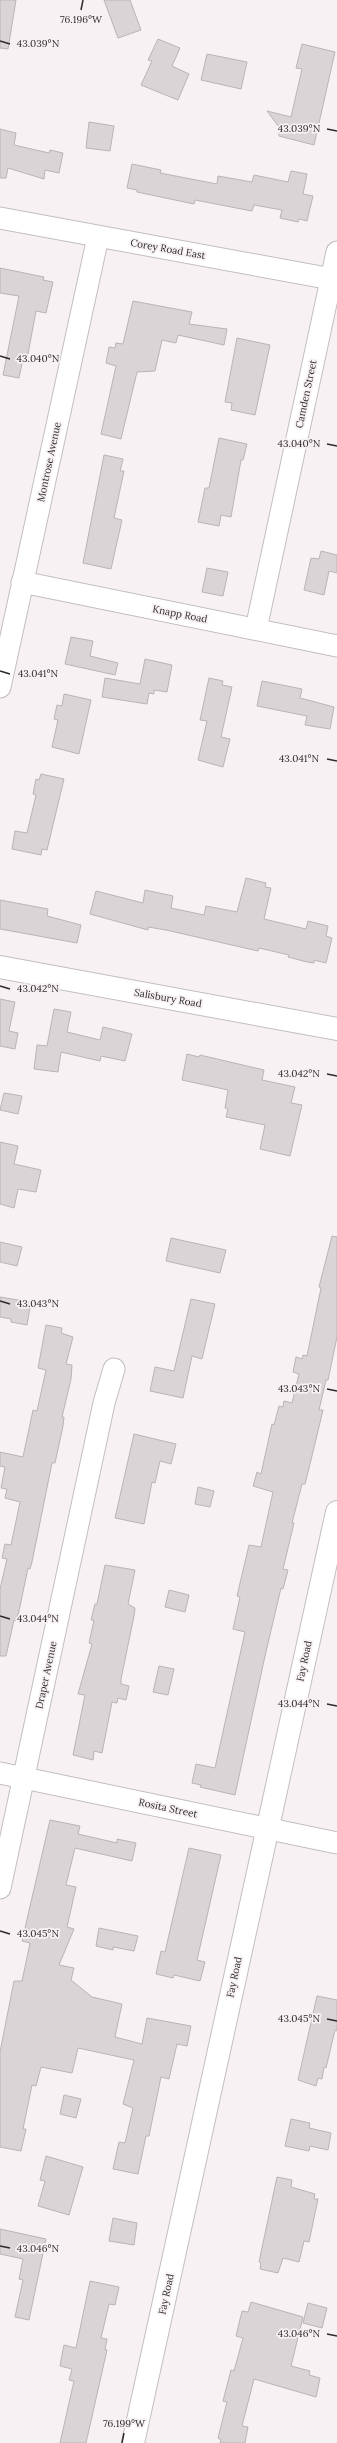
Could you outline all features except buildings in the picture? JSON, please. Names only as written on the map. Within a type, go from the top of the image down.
[{"type":"street","name":"Corey Road East","points":[[0,218],[98,237],[282,269],[334,280]]},
{"type":"street","name":"Montrose Avenue","points":[[0,687],[98,237]]},
{"type":"street","name":"Camden Street","points":[[256,629],[334,280],[337,252]]},
{"type":"street","name":"Knapp Road","points":[[22,582],[337,646]]},
{"type":"street","name":"Salisbury Road","points":[[0,967],[337,1029]]},
{"type":"street","name":"Draper Avenue","points":[[0,1888],[104,1403],[114,1369]]},
{"type":"street","name":"Fay Road","points":[[133,2443],[337,1512]]},
{"type":"street","name":"Rosita Street","points":[[0,1773],[337,1843]]}]
